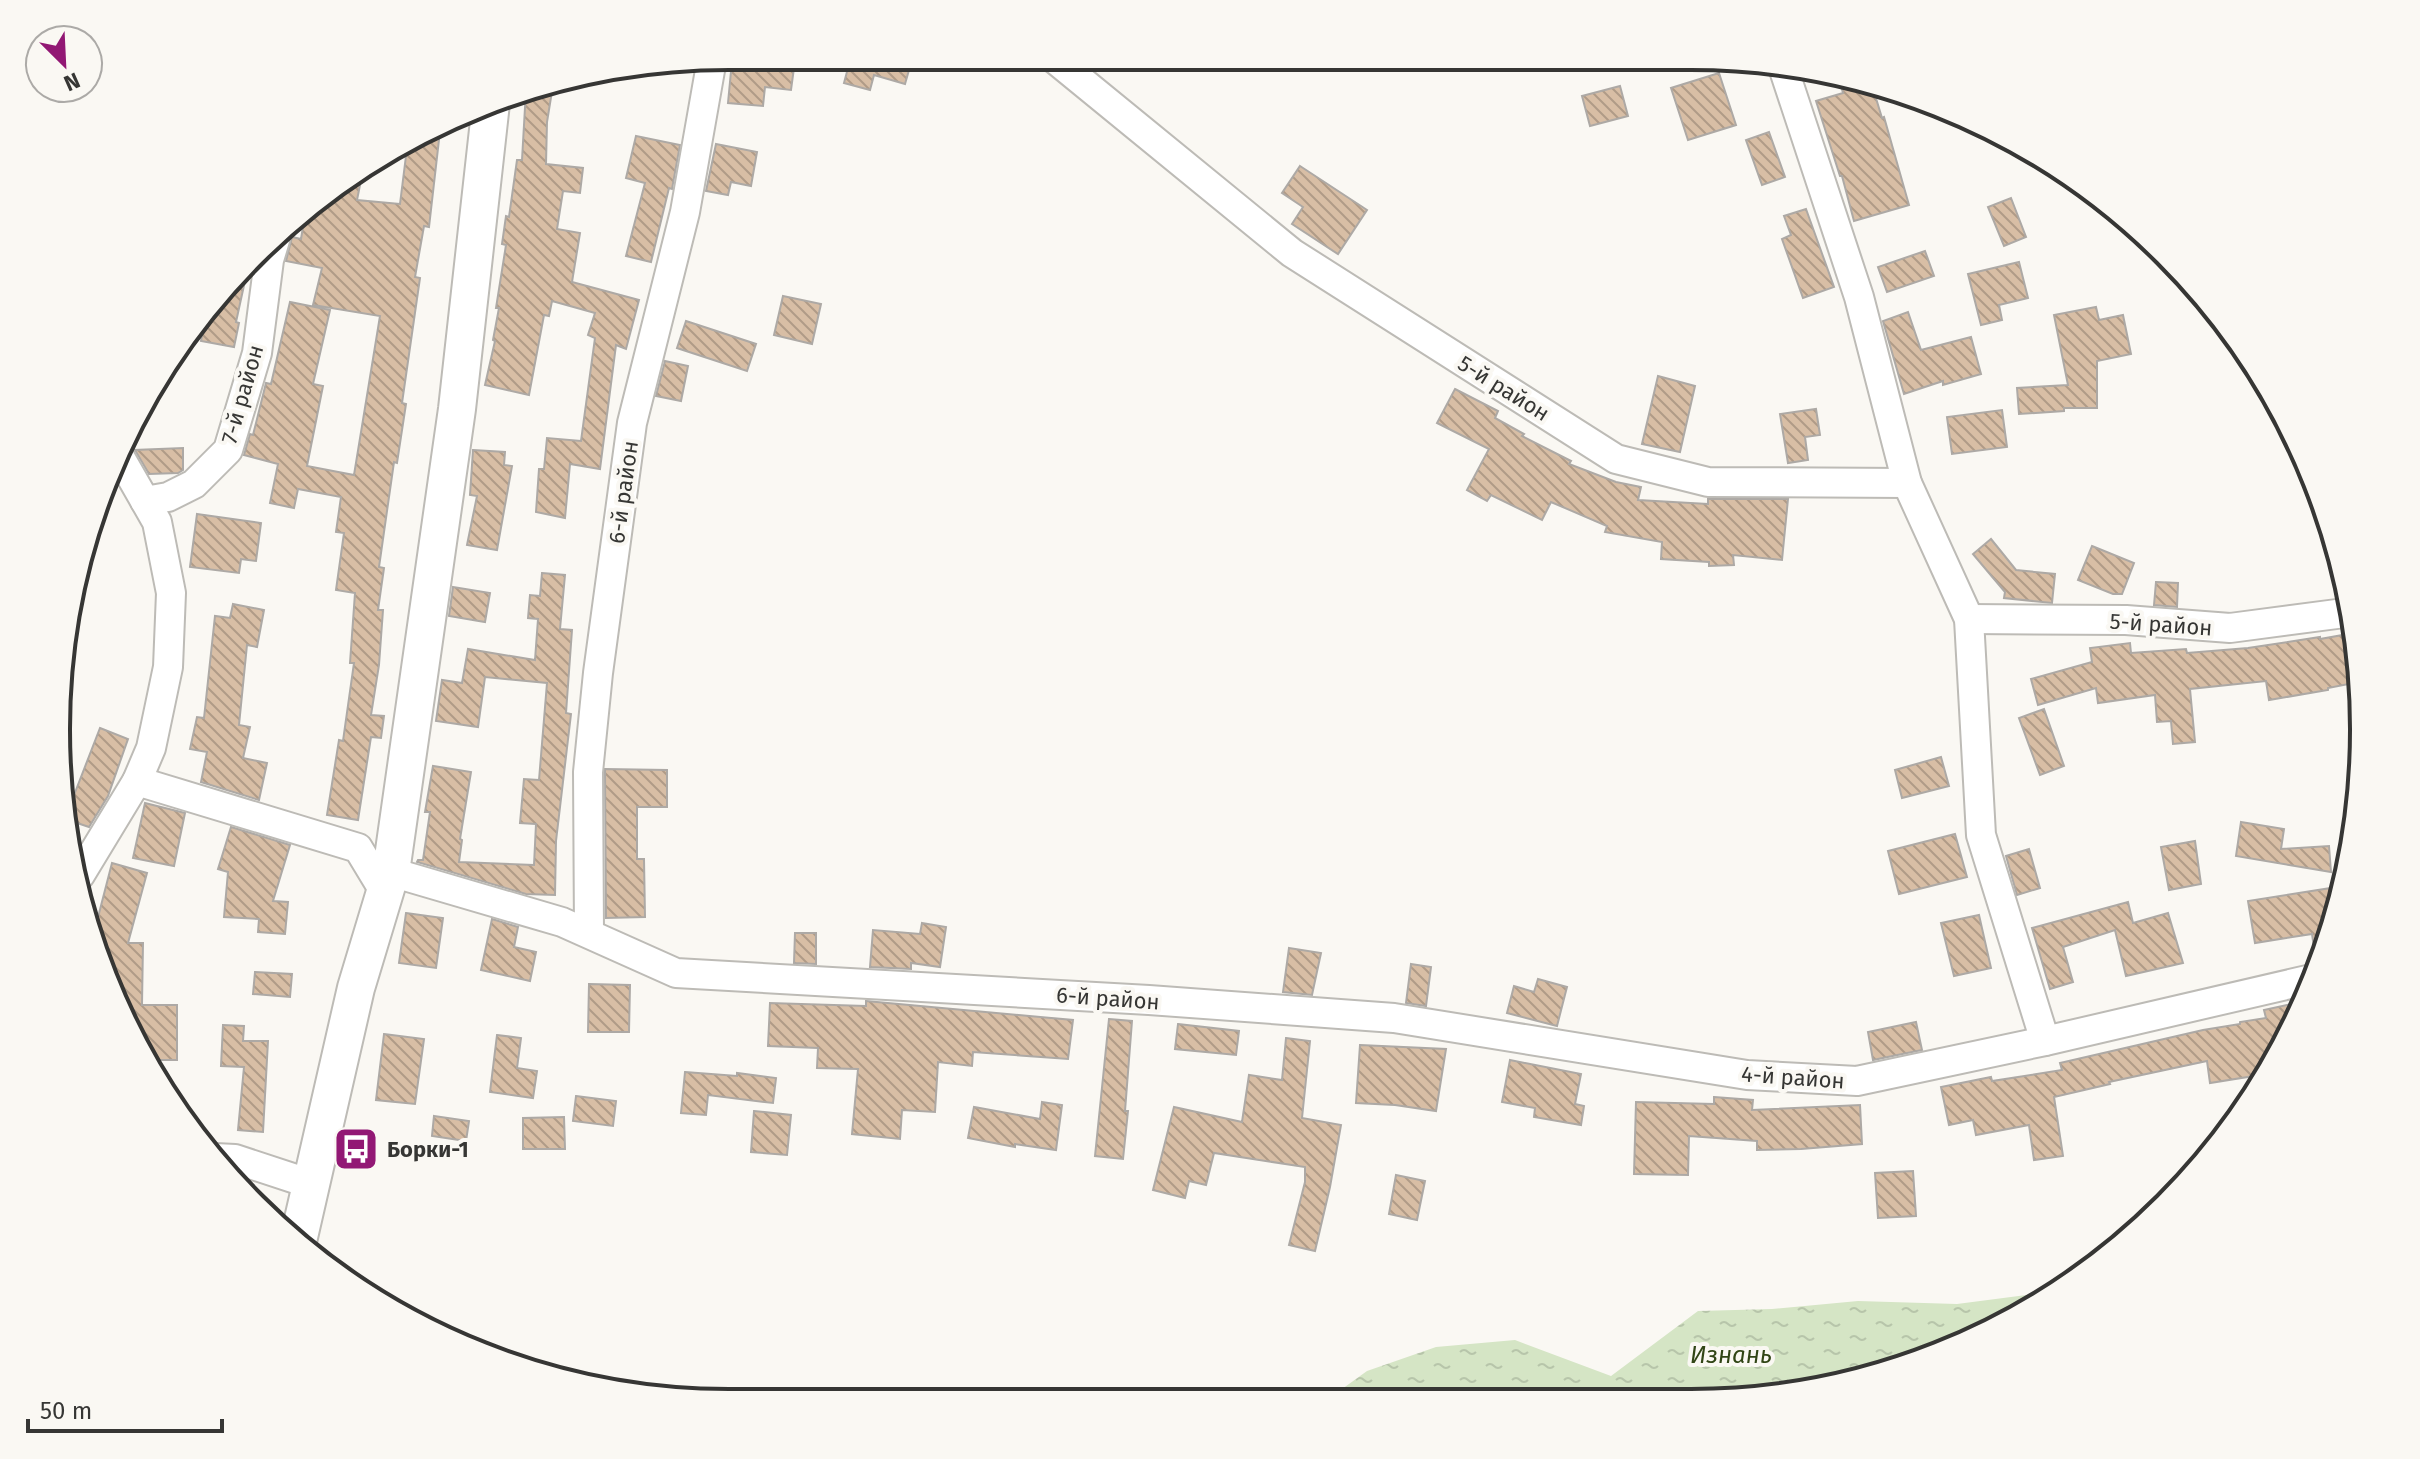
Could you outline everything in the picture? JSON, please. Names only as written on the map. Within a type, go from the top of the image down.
[{"type":"street","name":"6-й район","points":[[589,932],[588,772],[598,673],[632,423],[685,212],[710,70]]},
{"type":"street","name":"5-й район","points":[[1068,70],[1292,253],[1616,459],[1708,482],[1907,483]]},
{"type":"street","points":[[1786,78],[1859,297],[1907,483],[1969,619],[1981,835],[2045,1041]]},
{"type":"street","points":[[301,1230],[356,988],[387,881],[458,406],[490,115]]},
{"type":"street","name":"7-й район","points":[[145,501],[168,497],[194,484],[228,450],[257,353],[270,257]]},
{"type":"street","points":[[85,867],[137,781],[151,748],[168,667],[171,593],[157,522],[125,466]]},
{"type":"street","name":"5-й район","points":[[1969,619],[2126,620],[2230,628],[2339,614]]},
{"type":"street","points":[[137,781],[358,848],[387,881]]},
{"type":"street","name":"6-й район","points":[[387,881],[589,932],[676,973],[1133,999],[1394,1018],[1634,1055]]},
{"type":"street","name":"4-й район","points":[[1634,1055],[1747,1075],[1857,1081],[2300,982]]},
{"type":"street","points":[[230,1159],[311,1184]]},
{"type":"water","name":"Изнань","points":[[2030,1295],[1982,1321],[1902,1354],[1861,1367],[1777,1383],[1690,1389],[1342,1389],[1367,1371],[1436,1347],[1515,1340],[1611,1376],[1698,1311],[1772,1309],[1858,1301],[1957,1304]]},
{"type":"building","points":[[731,70],[794,70],[791,90],[765,87],[763,106],[728,103]]},
{"type":"building","points":[[847,70],[909,70],[905,84],[874,75],[870,90],[844,83]]},
{"type":"building","points":[[1719,73],[1736,125],[1688,140],[1671,88]]},
{"type":"building","points":[[1620,86],[1628,116],[1590,126],[1582,96]]},
{"type":"building","points":[[1842,88],[1876,97],[1909,205],[1854,221],[1816,101],[1843,93]]},
{"type":"building","points":[[551,94],[546,164],[583,168],[580,193],[563,191],[557,229],[580,233],[572,282],[639,300],[626,349],[616,345],[600,469],[570,464],[565,518],[536,512],[539,469],[544,469],[547,438],[581,441],[595,338],[588,335],[595,313],[552,301],[549,316],[544,315],[529,395],[485,385],[495,341],[499,308],[496,308],[506,245],[502,244],[506,216],[509,217],[517,160],[522,160],[525,103]]},
{"type":"building","points":[[1769,132],[1785,177],[1762,185],[1746,140]]},
{"type":"building","points":[[636,136],[680,145],[672,189],[669,188],[651,262],[626,256],[645,183],[626,178]]},
{"type":"building","points":[[439,137],[429,227],[424,226],[415,277],[420,278],[402,403],[406,404],[379,567],[384,568],[378,610],[383,610],[371,715],[384,716],[381,738],[371,737],[358,820],[327,815],[339,740],[343,741],[354,663],[350,663],[355,593],[336,590],[344,533],[336,532],[341,497],[298,489],[294,508],[270,503],[278,464],[244,455],[250,434],[253,435],[266,383],[271,384],[290,302],[330,310],[313,384],[323,386],[307,466],[354,475],[380,316],[313,305],[322,268],[286,261],[292,237],[301,239],[303,227],[358,185],[357,200],[400,204],[406,155]]},
{"type":"building","points":[[716,144],[757,152],[751,186],[731,182],[728,195],[706,191]]},
{"type":"building","points":[[1300,166],[1367,210],[1338,254],[1292,224],[1303,207],[1282,193]]},
{"type":"building","points":[[2011,198],[2026,237],[2004,246],[1988,207]]},
{"type":"building","points":[[1806,209],[1834,287],[1803,298],[1782,239],[1791,235],[1784,216]]},
{"type":"building","points":[[1925,251],[1934,276],[1887,292],[1878,267]]},
{"type":"building","points":[[2019,262],[2028,298],[1999,305],[2002,320],[1981,325],[1968,274]]},
{"type":"building","points":[[244,284],[234,347],[201,341],[206,328]]},
{"type":"building","points":[[783,296],[821,304],[812,344],[774,335]]},
{"type":"building","points":[[2096,307],[2099,320],[2123,315],[2131,354],[2097,361],[2097,408],[2064,408],[2064,411],[2019,414],[2017,388],[2068,385],[2054,315]]},
{"type":"building","points":[[1908,312],[1921,350],[1971,337],[1981,374],[1943,385],[1943,381],[1904,394],[1883,321]]},
{"type":"building","points":[[686,321],[756,344],[747,371],[677,348]]},
{"type":"building","points":[[665,361],[688,366],[681,401],[656,396]]},
{"type":"building","points":[[1658,376],[1695,386],[1680,452],[1642,444]]},
{"type":"building","points":[[1455,389],[1498,411],[1495,418],[1571,461],[1569,464],[1616,482],[1641,487],[1638,500],[1708,504],[1708,499],[1788,499],[1782,560],[1733,555],[1734,565],[1709,566],[1709,562],[1661,559],[1662,542],[1605,532],[1607,526],[1551,502],[1542,520],[1491,495],[1487,501],[1467,490],[1489,449],[1437,423]]},
{"type":"building","points":[[1816,409],[1820,435],[1805,437],[1808,460],[1788,463],[1780,414]]},
{"type":"building","points":[[2002,410],[2007,447],[1952,454],[1947,417]]},
{"type":"building","points":[[183,448],[183,470],[178,473],[149,474],[135,450]]},
{"type":"building","points":[[473,450],[505,452],[504,465],[512,466],[497,550],[467,545],[477,496],[470,495]]},
{"type":"building","points":[[197,514],[261,523],[256,561],[241,559],[239,573],[190,567]]},
{"type":"building","points":[[1991,539],[2016,570],[2055,574],[2052,603],[2004,598],[2005,592],[1973,554]]},
{"type":"building","points":[[2092,546],[2134,563],[2122,594],[2113,594],[2078,580]]},
{"type":"building","points":[[542,573],[565,575],[560,629],[572,630],[566,713],[571,714],[556,841],[555,895],[526,894],[417,862],[423,860],[430,812],[425,812],[433,766],[471,772],[459,862],[534,865],[536,824],[520,823],[524,779],[539,780],[547,683],[485,677],[478,727],[436,721],[442,680],[462,683],[468,649],[535,660],[538,619],[528,618],[530,595],[540,596]]},
{"type":"building","points":[[2156,582],[2178,583],[2177,607],[2154,605]]},
{"type":"building","points":[[453,587],[490,593],[485,622],[449,616]]},
{"type":"building","points":[[233,604],[264,610],[257,647],[247,645],[239,725],[250,727],[243,758],[267,763],[259,800],[201,782],[207,752],[190,749],[197,717],[204,718],[215,616],[230,618]]},
{"type":"building","points":[[2343,635],[2349,684],[2269,700],[2266,681],[2190,689],[2195,742],[2173,744],[2171,721],[2157,722],[2155,695],[2098,703],[2096,688],[2038,705],[2031,679],[2092,662],[2090,648],[2130,643],[2131,653],[2186,649],[2187,653]]},
{"type":"building","points":[[2044,709],[2064,766],[2040,775],[2019,718]]},
{"type":"building","points":[[100,728],[128,739],[108,796],[89,827],[77,823],[74,796]]},
{"type":"building","points":[[1941,757],[1949,786],[1902,798],[1895,770]]},
{"type":"building","points":[[605,769],[667,770],[667,807],[637,807],[637,859],[644,859],[645,917],[606,918]]},
{"type":"building","points":[[145,803],[185,813],[174,866],[133,858]]},
{"type":"building","points":[[2241,822],[2284,829],[2281,849],[2329,846],[2331,872],[2236,856]]},
{"type":"building","points":[[231,827],[290,845],[273,901],[288,902],[285,934],[258,932],[259,919],[224,917],[228,872],[218,869]]},
{"type":"building","points":[[1955,834],[1967,877],[1899,894],[1888,851]]},
{"type":"building","points":[[2195,841],[2201,884],[2169,890],[2161,847]]},
{"type":"building","points":[[2029,849],[2040,888],[2017,895],[2006,856]]},
{"type":"building","points":[[112,863],[147,873],[128,943],[143,943],[142,1005],[177,1005],[177,1060],[158,1059],[120,982],[98,918]]},
{"type":"building","points":[[2331,888],[2314,945],[2312,934],[2255,943],[2248,901]]},
{"type":"building","points":[[2128,902],[2133,923],[2168,913],[2183,963],[2126,976],[2115,930],[2063,947],[2073,982],[2050,989],[2032,928]]},
{"type":"building","points":[[406,913],[443,918],[436,968],[399,963]]},
{"type":"building","points":[[1979,915],[1991,968],[1954,976],[1941,923]]},
{"type":"building","points":[[492,919],[518,927],[514,947],[536,952],[530,981],[481,970]]},
{"type":"building","points":[[922,923],[946,927],[940,967],[911,963],[911,969],[870,967],[873,930],[920,934]]},
{"type":"building","points":[[795,933],[816,933],[816,964],[794,963]]},
{"type":"building","points":[[1289,948],[1321,953],[1312,995],[1283,992]]},
{"type":"building","points":[[1411,964],[1431,967],[1426,1006],[1406,1003]]},
{"type":"building","points":[[255,972],[292,974],[290,997],[253,994]]},
{"type":"building","points":[[1538,979],[1567,987],[1557,1026],[1507,1013],[1514,986],[1534,992]]},
{"type":"building","points":[[589,984],[630,985],[629,1032],[588,1032]]},
{"type":"building","points":[[866,1001],[1073,1020],[1068,1059],[973,1052],[972,1066],[938,1062],[935,1112],[902,1110],[900,1139],[852,1134],[858,1069],[817,1068],[818,1048],[768,1046],[770,1003],[866,1006]]},
{"type":"building","points":[[2290,1004],[2251,1076],[2210,1083],[2207,1061],[2054,1097],[2063,1156],[2034,1160],[2029,1125],[1976,1135],[1973,1120],[1949,1125],[1941,1087],[1991,1077],[1992,1081],[2062,1070],[2060,1063],[2266,1018],[2264,1010]]},
{"type":"building","points":[[1109,1019],[1132,1021],[1123,1159],[1095,1156]]},
{"type":"building","points":[[1916,1022],[1922,1050],[1873,1060],[1868,1032]]},
{"type":"building","points":[[1178,1024],[1239,1031],[1236,1055],[1175,1049]]},
{"type":"building","points":[[223,1025],[244,1026],[243,1041],[268,1041],[263,1132],[238,1130],[244,1067],[221,1066]]},
{"type":"building","points":[[384,1034],[424,1039],[415,1104],[376,1100]]},
{"type":"building","points":[[497,1035],[521,1038],[517,1068],[537,1071],[533,1098],[490,1092]]},
{"type":"building","points":[[1286,1038],[1310,1041],[1302,1118],[1341,1125],[1315,1251],[1289,1245],[1305,1182],[1305,1167],[1214,1153],[1206,1185],[1189,1181],[1185,1198],[1153,1190],[1174,1107],[1242,1122],[1249,1075],[1282,1080]]},
{"type":"building","points":[[1360,1045],[1446,1049],[1436,1111],[1356,1103]]},
{"type":"building","points":[[1510,1060],[1581,1074],[1575,1104],[1584,1106],[1581,1125],[1534,1117],[1535,1108],[1502,1102]]},
{"type":"building","points":[[685,1072],[737,1076],[737,1073],[776,1078],[773,1103],[708,1095],[706,1115],[681,1113]]},
{"type":"building","points":[[576,1096],[616,1101],[613,1126],[573,1121]]},
{"type":"building","points":[[1714,1097],[1753,1100],[1752,1110],[1860,1105],[1862,1144],[1757,1150],[1757,1141],[1689,1136],[1688,1175],[1634,1174],[1636,1102],[1714,1104]]},
{"type":"building","points":[[1042,1102],[1062,1105],[1056,1150],[1015,1144],[1015,1147],[968,1138],[974,1107],[1040,1119]]},
{"type":"building","points":[[754,1111],[791,1115],[787,1155],[751,1152]]},
{"type":"building","points":[[434,1116],[469,1121],[466,1141],[432,1136]]},
{"type":"building","points":[[564,1117],[565,1149],[523,1149],[523,1118]]},
{"type":"building","points":[[1913,1171],[1916,1216],[1878,1218],[1875,1173]]},
{"type":"building","points":[[1396,1175],[1425,1181],[1417,1220],[1389,1214]]},
{"type":"place","name":"Борки-1","points":[[356,1149]]}]
